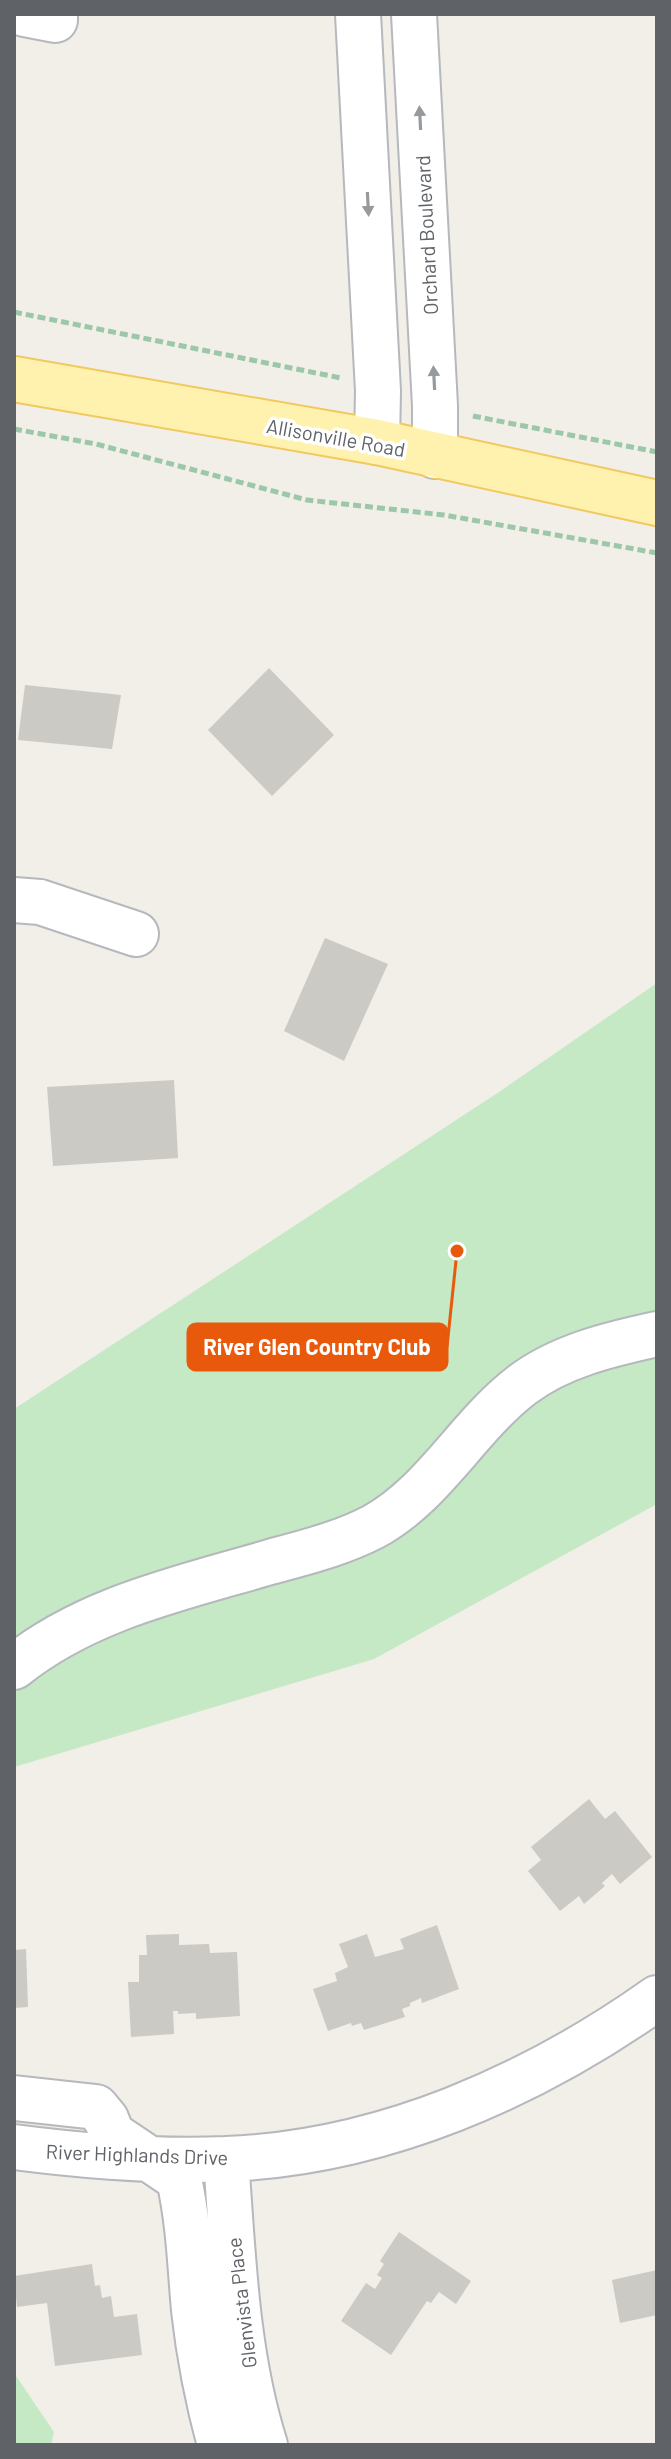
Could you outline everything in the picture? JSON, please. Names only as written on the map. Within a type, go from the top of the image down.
[{"type":"main road","name":"Allisonville Road","points":[[14,379],[377,442],[657,503]]},
{"type":"street","points":[[24,14],[55,20],[55,14]]},
{"type":"street","points":[[358,14],[378,391],[377,442]]},
{"type":"street","name":"Orchard Boulevard","points":[[414,14],[435,456]]},
{"type":"street","points":[[14,900],[40,902],[136,934]]},
{"type":"street","points":[[14,1667],[43,1644],[97,1617],[176,1590],[338,1543],[369,1529],[387,1519],[438,1473],[520,1386],[545,1370],[579,1356],[657,1334]]},
{"type":"street","name":"River Highlands Drive","points":[[14,2147],[148,2158],[226,2159],[329,2147],[449,2111],[514,2083],[571,2053],[657,1998]]},
{"type":"street","points":[[14,2098],[96,2107],[106,2119],[112,2134],[179,2179],[189,2223],[194,2310],[202,2362],[220,2445]]},
{"type":"street","name":"Glenvista Place","points":[[226,2159],[240,2321],[265,2445]]},
{"type":"path","points":[[14,429],[96,444],[307,500],[444,515],[657,553]]},
{"type":"green space","points":[[657,983],[657,1504],[374,1659],[14,1767],[14,1409],[499,1092]]},
{"type":"green space","points":[[14,2373],[54,2432],[51,2445],[14,2445]]},
{"type":"building","points":[[269,668],[334,735],[272,796],[208,730]]},
{"type":"building","points":[[25,685],[121,695],[112,749],[18,740]]},
{"type":"building","points":[[325,938],[388,964],[344,1061],[284,1031]]},
{"type":"building","points":[[174,1080],[178,1158],[53,1166],[47,1087]]},
{"type":"building","points":[[589,1799],[605,1819],[615,1811],[652,1857],[620,1884],[612,1874],[602,1883],[605,1886],[584,1904],[579,1896],[560,1911],[528,1871],[541,1860],[531,1847]]},
{"type":"building","points":[[437,1925],[459,1989],[422,2003],[421,1998],[410,2003],[402,2009],[405,2017],[364,2030],[361,2023],[352,2026],[351,2023],[328,2031],[313,1989],[337,1981],[335,1973],[348,1967],[339,1944],[367,1934],[375,1957],[404,1949],[400,1939]]},
{"type":"building","points":[[179,1934],[179,1945],[209,1944],[210,1953],[237,1952],[240,2016],[196,2019],[196,2013],[178,2014],[178,2011],[173,2011],[174,2034],[131,2037],[128,1982],[139,1982],[139,1955],[147,1955],[146,1935]]},
{"type":"building","points":[[26,1949],[28,2007],[14,2008],[14,1950]]},
{"type":"building","points":[[399,2232],[471,2281],[456,2304],[439,2292],[431,2303],[427,2301],[391,2355],[341,2321],[366,2283],[375,2289],[382,2278],[377,2275],[384,2264],[380,2261]]},
{"type":"building","points":[[92,2264],[95,2286],[100,2285],[102,2298],[111,2296],[114,2317],[137,2314],[142,2355],[55,2366],[47,2303],[17,2307],[14,2276]]},
{"type":"building","points":[[657,2270],[657,2315],[620,2323],[612,2280]]},
{"type":"place","name":"River Glen Country Club","points":[[457,1251]]}]
